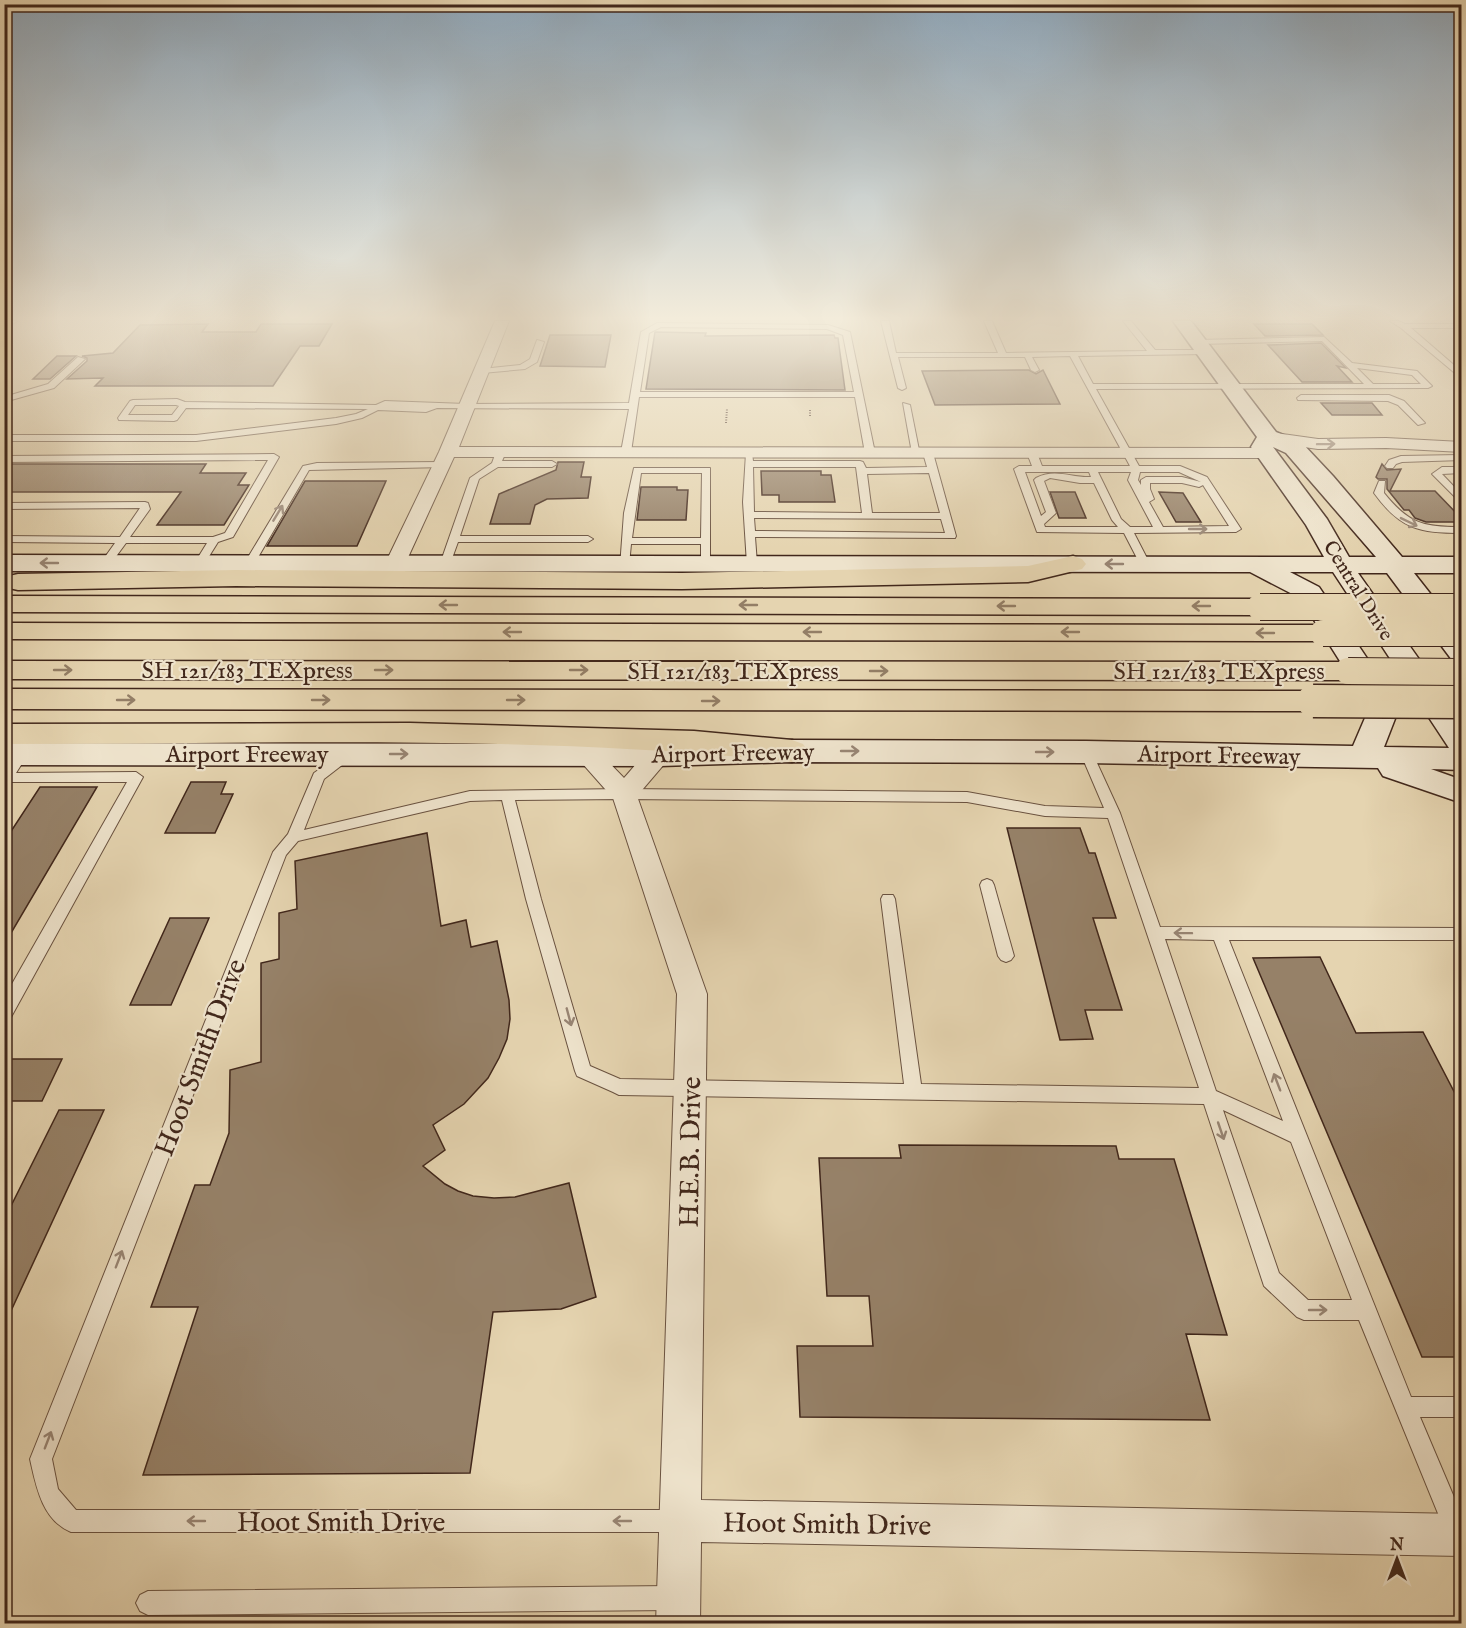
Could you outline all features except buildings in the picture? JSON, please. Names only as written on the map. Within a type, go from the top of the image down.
[{"type":"highway","points":[[4,583],[225,579],[682,581],[1028,574],[1073,564]]},
{"type":"highway","points":[[4,604],[1461,607]]},
{"type":"highway","name":"SH 121/183 TEXpress","points":[[4,631],[1461,633]]},
{"type":"highway","name":"SH 121/183 TEXpress","points":[[4,670],[1461,672]]},
{"type":"highway","points":[[4,699],[1461,702]]},
{"type":"highway","points":[[8,760],[410,734],[694,741],[792,751]]},
{"type":"main road","name":"Central Drive","points":[[1239,397],[1386,636],[1461,744]]},
{"type":"main road","name":"Central Drive","points":[[1268,445],[1312,477],[1324,481],[1393,564],[1461,654]]},
{"type":"main road","points":[[1361,524],[1461,562]]},
{"type":"main road","points":[[4,563],[445,564],[625,553],[706,552],[752,564],[1393,564],[1461,562]]},
{"type":"main road","points":[[1249,564],[1311,593],[1372,688],[1383,711],[1364,758],[1461,792]]},
{"type":"main road","points":[[1461,578],[1459,592],[1461,597]]},
{"type":"main road","name":"Airport Freeway","points":[[8,760],[352,754],[660,755],[792,751],[1086,752],[1461,759]]},
{"type":"street","points":[[395,564],[445,458],[470,397]]},
{"type":"street","points":[[445,458],[626,452],[708,452],[749,458],[922,453],[1035,461],[1132,461],[1268,445],[1386,443],[1459,456]]},
{"type":"street","name":"H.E.B. Drive","points":[[586,754],[624,794],[692,994],[679,1611]]},
{"type":"street","points":[[624,794],[660,755]]},
{"type":"street","name":"Hoot Smith Drive","points":[[680,1521],[1460,1535]]},
{"type":"lane","points":[[626,452],[635,397]]},
{"type":"lane","points":[[860,397],[870,453]]},
{"type":"lane","points":[[1096,397],[1132,461],[1133,480],[1157,524]]},
{"type":"lane","points":[[1301,398],[1389,398],[1401,403],[1421,423]]},
{"type":"lane","points":[[184,405],[174,418],[122,418],[133,403],[378,406]]},
{"type":"lane","points":[[4,438],[196,438],[336,421],[359,416],[385,404],[428,404],[434,407],[633,406]]},
{"type":"lane","points":[[750,534],[951,536],[933,470],[922,453],[906,405]]},
{"type":"lane","points":[[706,552],[708,452]]},
{"type":"lane","points":[[1390,466],[1392,462],[1401,459],[1459,456]]},
{"type":"lane","points":[[1459,456],[1437,474],[1461,501]]},
{"type":"lane","points":[[4,459],[274,457],[229,535],[214,540],[4,539]]},
{"type":"lane","points":[[249,564],[301,472],[310,466],[445,458]]},
{"type":"lane","points":[[445,564],[475,478],[499,458],[552,464]]},
{"type":"lane","points":[[752,564],[749,458],[860,464],[867,516]]},
{"type":"lane","points":[[1035,461],[1092,468],[1132,461],[1180,469],[1203,478],[1236,529],[1157,524],[1127,530],[1041,530],[1019,469],[1035,461]]},
{"type":"lane","points":[[1092,468],[1117,520],[1127,530],[1145,564]]},
{"type":"lane","points":[[625,553],[637,470],[707,470]]},
{"type":"lane","points":[[862,471],[933,470]]},
{"type":"lane","points":[[1039,480],[1047,475],[1065,475],[1079,480]]},
{"type":"lane","points":[[1039,480],[1051,513],[1039,522]]},
{"type":"lane","points":[[1039,480],[1054,480]]},
{"type":"lane","points":[[1067,480],[1098,480]]},
{"type":"lane","points":[[1157,524],[1156,512],[1145,489],[1146,480],[1194,481],[1209,488]]},
{"type":"lane","points":[[1382,483],[1379,492],[1398,516],[1409,524],[1428,530],[1461,530]]},
{"type":"lane","points":[[4,506],[145,506],[105,564]]},
{"type":"lane","points":[[749,516],[946,516]]},
{"type":"lane","points":[[454,539],[588,539]]},
{"type":"lane","points":[[199,564],[214,540]]},
{"type":"lane","points":[[1086,752],[1113,813],[1271,1279],[1304,1310],[1365,1310]]},
{"type":"lane","name":"Hoot Smith Drive","points":[[352,754],[319,776],[294,837],[280,852],[41,1459],[48,1494],[71,1521],[680,1521]]},
{"type":"lane","points":[[4,1014],[136,777],[8,760]]},
{"type":"lane","points":[[294,837],[470,796],[624,794],[967,797],[1045,811],[1113,813]]},
{"type":"lane","points":[[507,795],[531,893],[553,961],[583,1071],[619,1087],[1210,1096],[1299,1136]]},
{"type":"lane","points":[[987,885],[1006,956]]},
{"type":"lane","points":[[888,898],[912,1090]]},
{"type":"lane","points":[[1155,933],[1461,934]]},
{"type":"lane","points":[[1219,934],[1365,1310],[1460,1535]]},
{"type":"lane","points":[[1405,1407],[1461,1407]]},
{"type":"lane","points":[[148,1603],[679,1611]]},
{"type":"path","points":[[726,423],[727,409]]},
{"type":"path","points":[[810,410],[810,417]]}]
